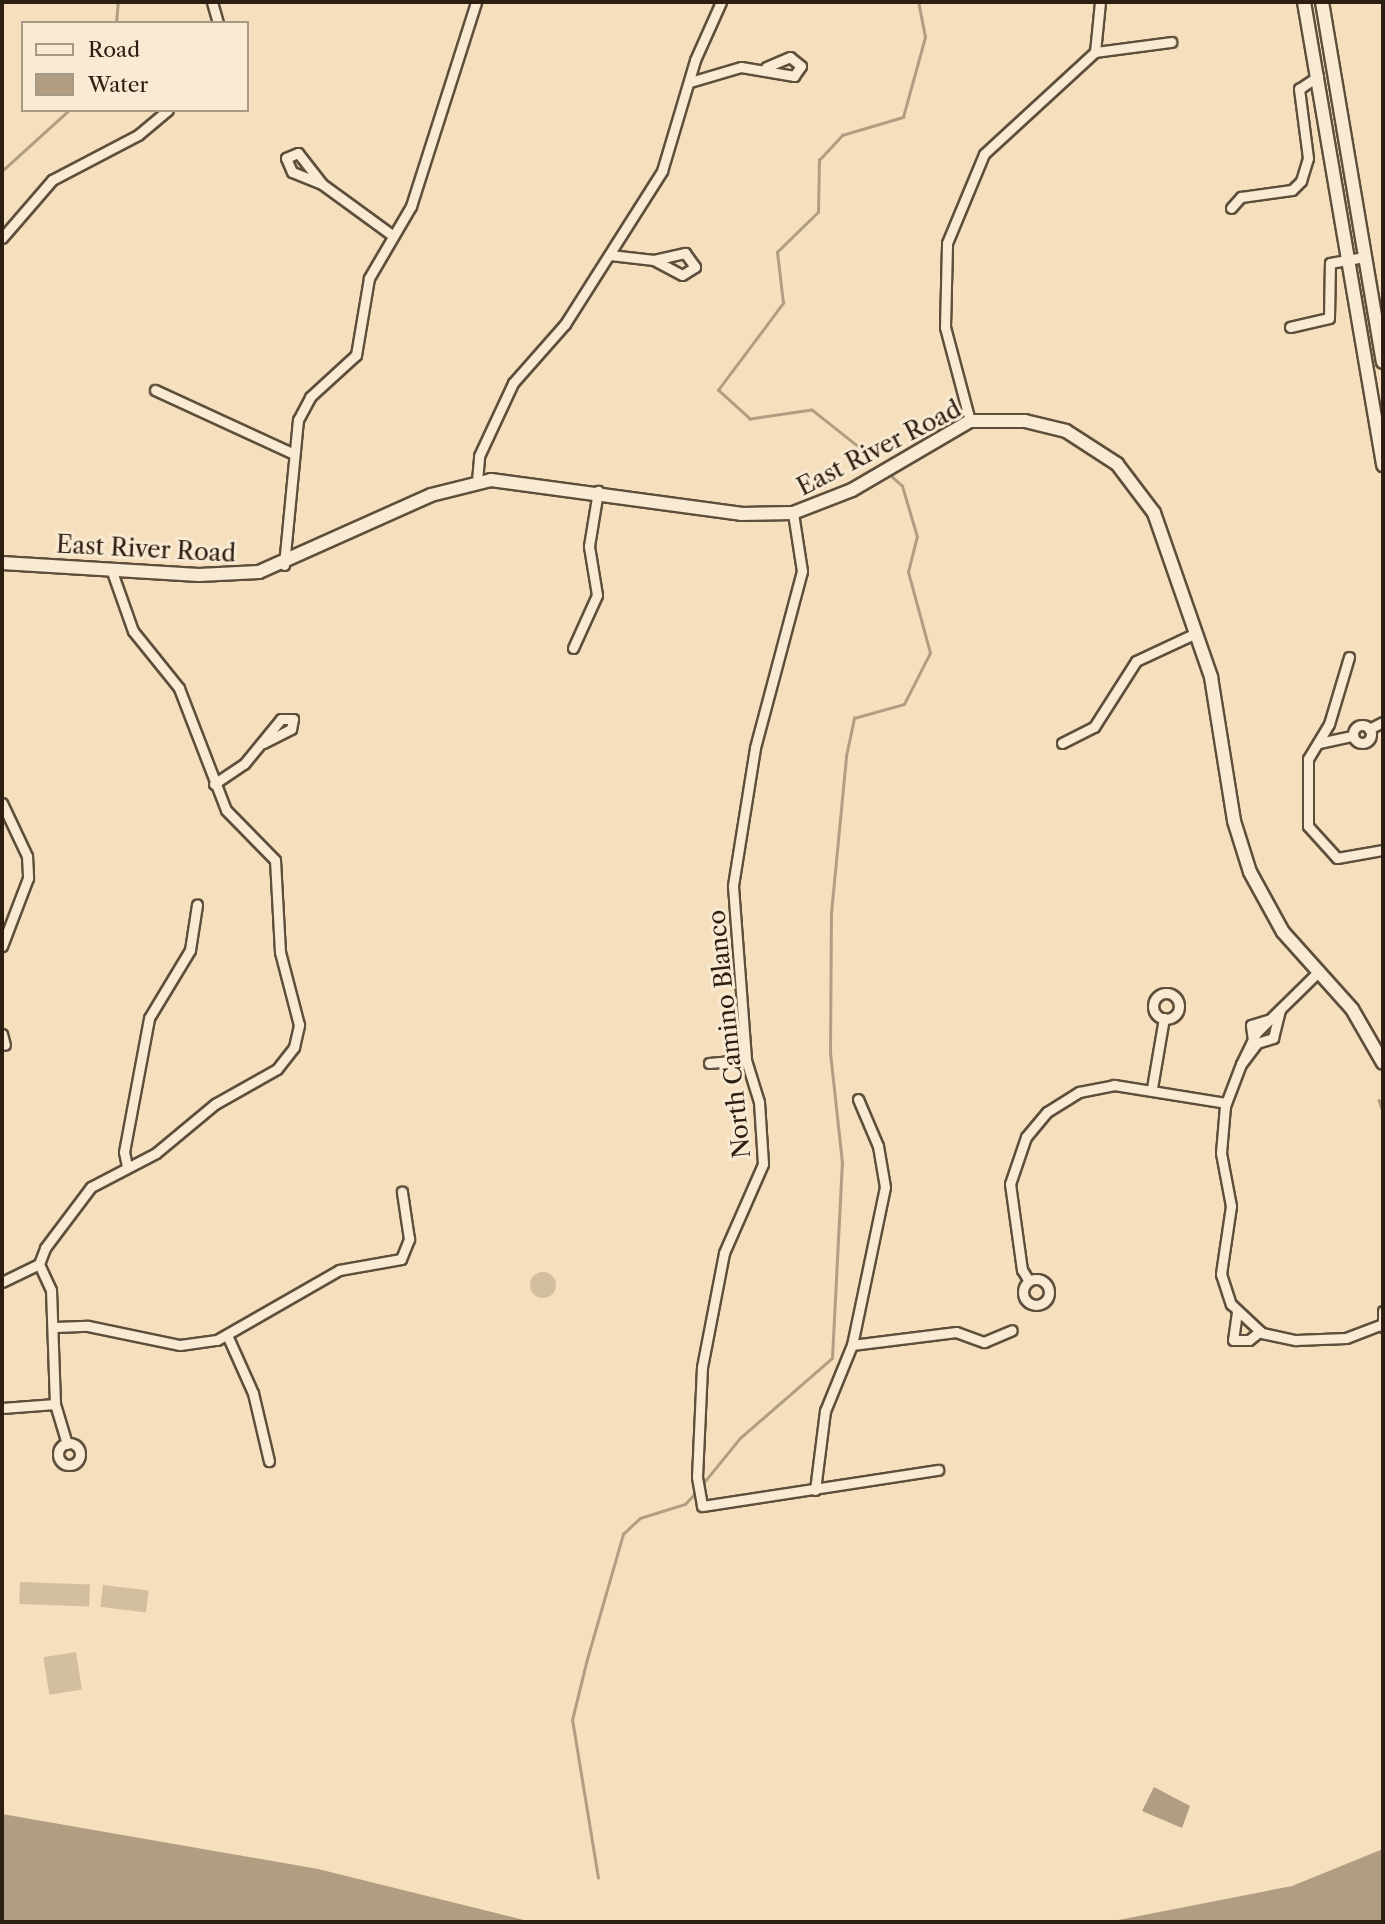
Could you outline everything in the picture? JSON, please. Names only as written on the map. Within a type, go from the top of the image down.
[{"type":"street","points":[[212,2],[217,21]]},
{"type":"street","points":[[284,565],[298,420],[310,397],[356,355],[369,278],[411,206],[476,2]]},
{"type":"street","points":[[477,481],[479,456],[513,383],[565,324],[662,171],[690,82],[721,2]]},
{"type":"street","points":[[1094,52],[1100,2]]},
{"type":"street","points":[[1304,2],[1350,259],[1383,465]]},
{"type":"street","points":[[1322,2],[1383,362]]},
{"type":"street","points":[[970,421],[945,327],[947,243],[984,154],[1094,52],[1171,42]]},
{"type":"street","points":[[690,82],[727,69],[766,67]]},
{"type":"street","points":[[1231,208],[1241,197],[1292,190],[1301,181],[1308,158],[1299,89],[1318,76]]},
{"type":"street","points":[[2,238],[52,180],[138,135],[166,112]]},
{"type":"street","points":[[322,184],[392,235]]},
{"type":"street","points":[[610,255],[654,260]]},
{"type":"street","points":[[1290,327],[1329,318],[1328,267],[1365,257]]},
{"type":"street","points":[[155,390],[293,454]]},
{"type":"street","name":"East River Road","points":[[2,563],[243,575],[284,565],[405,506],[477,481],[598,491],[741,514],[793,513],[852,490],[970,421],[1025,421],[1066,431],[1117,464],[1154,513],[1196,633],[1250,872],[1270,913],[1352,1009],[1383,1063]]},
{"type":"street","points":[[573,648],[597,595],[589,546],[598,491]]},
{"type":"street","name":"North Camino Blanco","points":[[793,513],[802,571],[755,748],[733,886],[746,1060],[759,1102],[764,1164],[724,1253],[702,1367],[696,1423],[702,1506],[815,1490]]},
{"type":"street","points":[[2,1282],[39,1264],[91,1187],[156,1153],[215,1104],[277,1069],[294,1047],[299,1025],[280,952],[275,860],[226,810],[179,688],[133,631],[110,569]]},
{"type":"street","points":[[1062,743],[1094,727],[1136,661],[1196,633]]},
{"type":"street","points":[[1349,657],[1304,781],[1308,826],[1337,858],[1383,850]]},
{"type":"street","points":[[1319,743],[1353,736],[1366,743],[1369,729],[1383,722]]},
{"type":"street","points":[[214,784],[263,743]]},
{"type":"street","points":[[2,803],[27,856],[28,878],[2,946]]},
{"type":"street","points":[[127,1166],[124,1152],[149,1018],[190,950],[197,905]]},
{"type":"street","points":[[1318,972],[1280,1010],[1267,1020],[1252,1024],[1254,1041],[1241,1064],[1226,1103],[1221,1153],[1231,1206],[1220,1260],[1224,1290],[1237,1312],[1260,1331],[1319,1341],[1382,1326],[1383,1311]]},
{"type":"street","points":[[1254,1041],[1273,1038],[1280,1010]]},
{"type":"street","points":[[1152,1088],[1164,1018]]},
{"type":"street","points":[[2,1034],[5,1045]]},
{"type":"street","points":[[709,1063],[746,1060]]},
{"type":"street","points":[[1029,1281],[1009,1200],[1013,1168],[1033,1125],[1079,1092],[1114,1085],[1152,1088],[1226,1103]]},
{"type":"street","points":[[858,1099],[878,1146],[885,1188],[852,1345],[825,1410],[815,1490],[938,1470]]},
{"type":"street","points":[[55,1327],[88,1326],[180,1345],[227,1335],[339,1270],[401,1259],[409,1239],[402,1192]]},
{"type":"street","points":[[39,1264],[51,1290],[55,1327],[55,1404],[67,1444]]},
{"type":"street","points":[[1237,1312],[1233,1340],[1249,1340],[1260,1331]]},
{"type":"street","points":[[852,1345],[956,1332],[984,1342],[1012,1330]]},
{"type":"street","points":[[227,1335],[253,1392],[269,1461]]},
{"type":"street","points":[[2,1408],[55,1404]]},
{"type":"shaded area","points":[[543,1272],[553,1275],[556,1285],[553,1295],[543,1298],[533,1295],[530,1285],[533,1275]]},
{"type":"shaded area","points":[[20,1582],[90,1584],[89,1606],[19,1604]]},
{"type":"shaded area","points":[[103,1585],[149,1591],[146,1612],[100,1607]]},
{"type":"shaded area","points":[[76,1652],[82,1690],[49,1695],[43,1657]]},
{"type":"water","points":[[1154,1787],[1190,1806],[1182,1828],[1142,1811]]},
{"type":"water","points":[[2,1814],[318,1869],[532,1922],[2,1922]]},
{"type":"water","points":[[1383,1849],[1383,1922],[1108,1922],[1292,1886]]},
{"type":"waterway","points":[[116,21],[118,2]]},
{"type":"waterway","points":[[871,457],[812,410],[750,419],[718,390],[783,303],[777,252],[818,212],[819,160],[842,135],[903,117],[925,37],[918,2]]},
{"type":"waterway","points":[[2,171],[67,112]]},
{"type":"waterway","points":[[701,1486],[740,1438],[832,1358],[842,1163],[830,1052],[831,913],[846,756],[854,718],[904,704],[930,653],[908,572],[917,537],[902,486],[892,477]]},
{"type":"waterway","points":[[1379,1100],[1383,1111]]},
{"type":"waterway","points":[[598,1878],[572,1720],[587,1659],[623,1534],[640,1518],[685,1504],[697,1491]]}]
